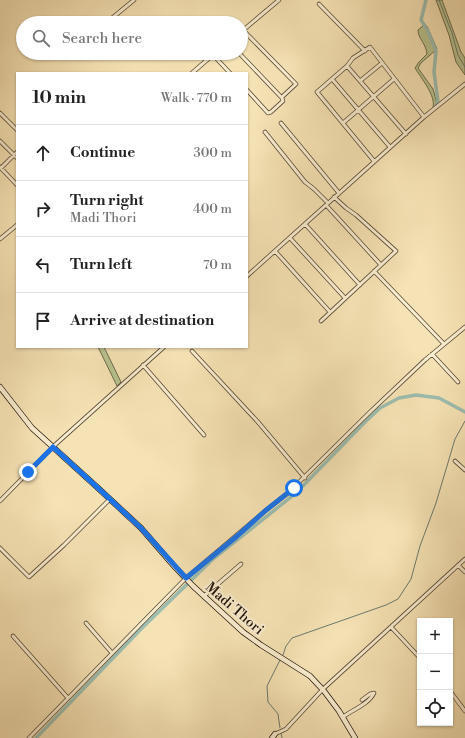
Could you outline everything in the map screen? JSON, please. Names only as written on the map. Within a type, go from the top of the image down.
[{"type":"main road","name":"Madi Thori","points":[[0,387],[32,428],[141,528],[192,585],[243,632],[261,646],[310,676],[323,689],[343,717],[355,738]]},
{"type":"street","points":[[115,16],[134,0]]},
{"type":"street","points":[[248,26],[279,0]]},
{"type":"street","points":[[319,4],[365,51]]},
{"type":"street","points":[[248,37],[296,84],[282,97]]},
{"type":"street","points":[[374,162],[317,92],[347,66],[353,58],[370,47],[424,117]]},
{"type":"street","points":[[193,72],[207,60]]},
{"type":"street","points":[[219,60],[229,72]]},
{"type":"street","points":[[246,60],[282,97],[283,102],[268,113],[248,91]]},
{"type":"street","points":[[360,81],[382,63]]},
{"type":"street","points":[[347,66],[406,134]]},
{"type":"street","points":[[332,79],[390,147]]},
{"type":"street","points":[[343,123],[394,79]]},
{"type":"street","points":[[248,275],[424,117],[465,84]]},
{"type":"street","points":[[0,113],[16,129]]},
{"type":"street","points":[[281,124],[339,193]]},
{"type":"street","points":[[265,132],[305,182],[314,189],[381,265]]},
{"type":"street","points":[[0,141],[14,155],[0,168],[16,184]]},
{"type":"street","points":[[321,320],[396,251],[334,197]]},
{"type":"street","points":[[305,224],[360,285]]},
{"type":"street","points":[[0,239],[16,226]]},
{"type":"street","points":[[290,238],[345,298]]},
{"type":"street","points":[[275,252],[330,312]]},
{"type":"street","points":[[374,271],[444,344]]},
{"type":"street","points":[[29,738],[187,579],[265,511],[288,494],[370,412],[432,354],[465,327]]},
{"type":"street","points":[[0,499],[53,447],[163,348]]},
{"type":"street","points":[[192,351],[258,422],[305,478]]},
{"type":"street","points":[[432,354],[458,382]]},
{"type":"street","points":[[143,365],[204,435]]},
{"type":"street","points":[[455,461],[465,470]]},
{"type":"street","points":[[0,548],[29,577],[64,545],[110,499]]},
{"type":"street","points":[[273,736],[286,729],[323,689],[465,559]]},
{"type":"street","points":[[204,596],[241,564]]},
{"type":"street","points":[[458,566],[465,572]]},
{"type":"street","points":[[86,623],[112,653]]},
{"type":"street","points":[[390,628],[417,655]]},
{"type":"street","points":[[13,636],[68,698]]},
{"type":"street","points":[[343,717],[368,702],[374,693],[362,700]]},
{"type":"street","points":[[453,695],[465,711]]},
{"type":"green space","points":[[436,0],[442,0],[461,52],[465,58],[465,75],[456,62],[449,35]]},
{"type":"green space","points":[[424,25],[427,26],[437,49],[421,63],[418,68],[433,89],[437,104],[433,107],[430,92],[415,68],[427,54],[418,33],[418,30]]},
{"type":"green space","points":[[98,348],[104,348],[121,382],[117,386]]},
{"type":"waterway","points":[[426,0],[421,20],[427,29],[436,51],[434,72],[438,102],[435,107]]},
{"type":"waterway","points":[[439,0],[452,33],[458,55],[465,67]]},
{"type":"waterway","points":[[36,738],[141,629],[212,560],[296,493],[380,408],[399,398],[416,395],[439,398],[465,412]]},
{"type":"waterway","points":[[283,655],[286,646],[292,638],[386,605],[398,599],[411,579],[420,546],[436,503],[455,439],[465,421]]},
{"type":"waterway","points":[[280,660],[267,686],[268,702],[278,714],[280,728]]},
{"type":"waterway","points":[[281,733],[282,738]]},
{"type":"route","points":[[28,472],[53,447],[141,528],[186,578],[294,488]]}]
